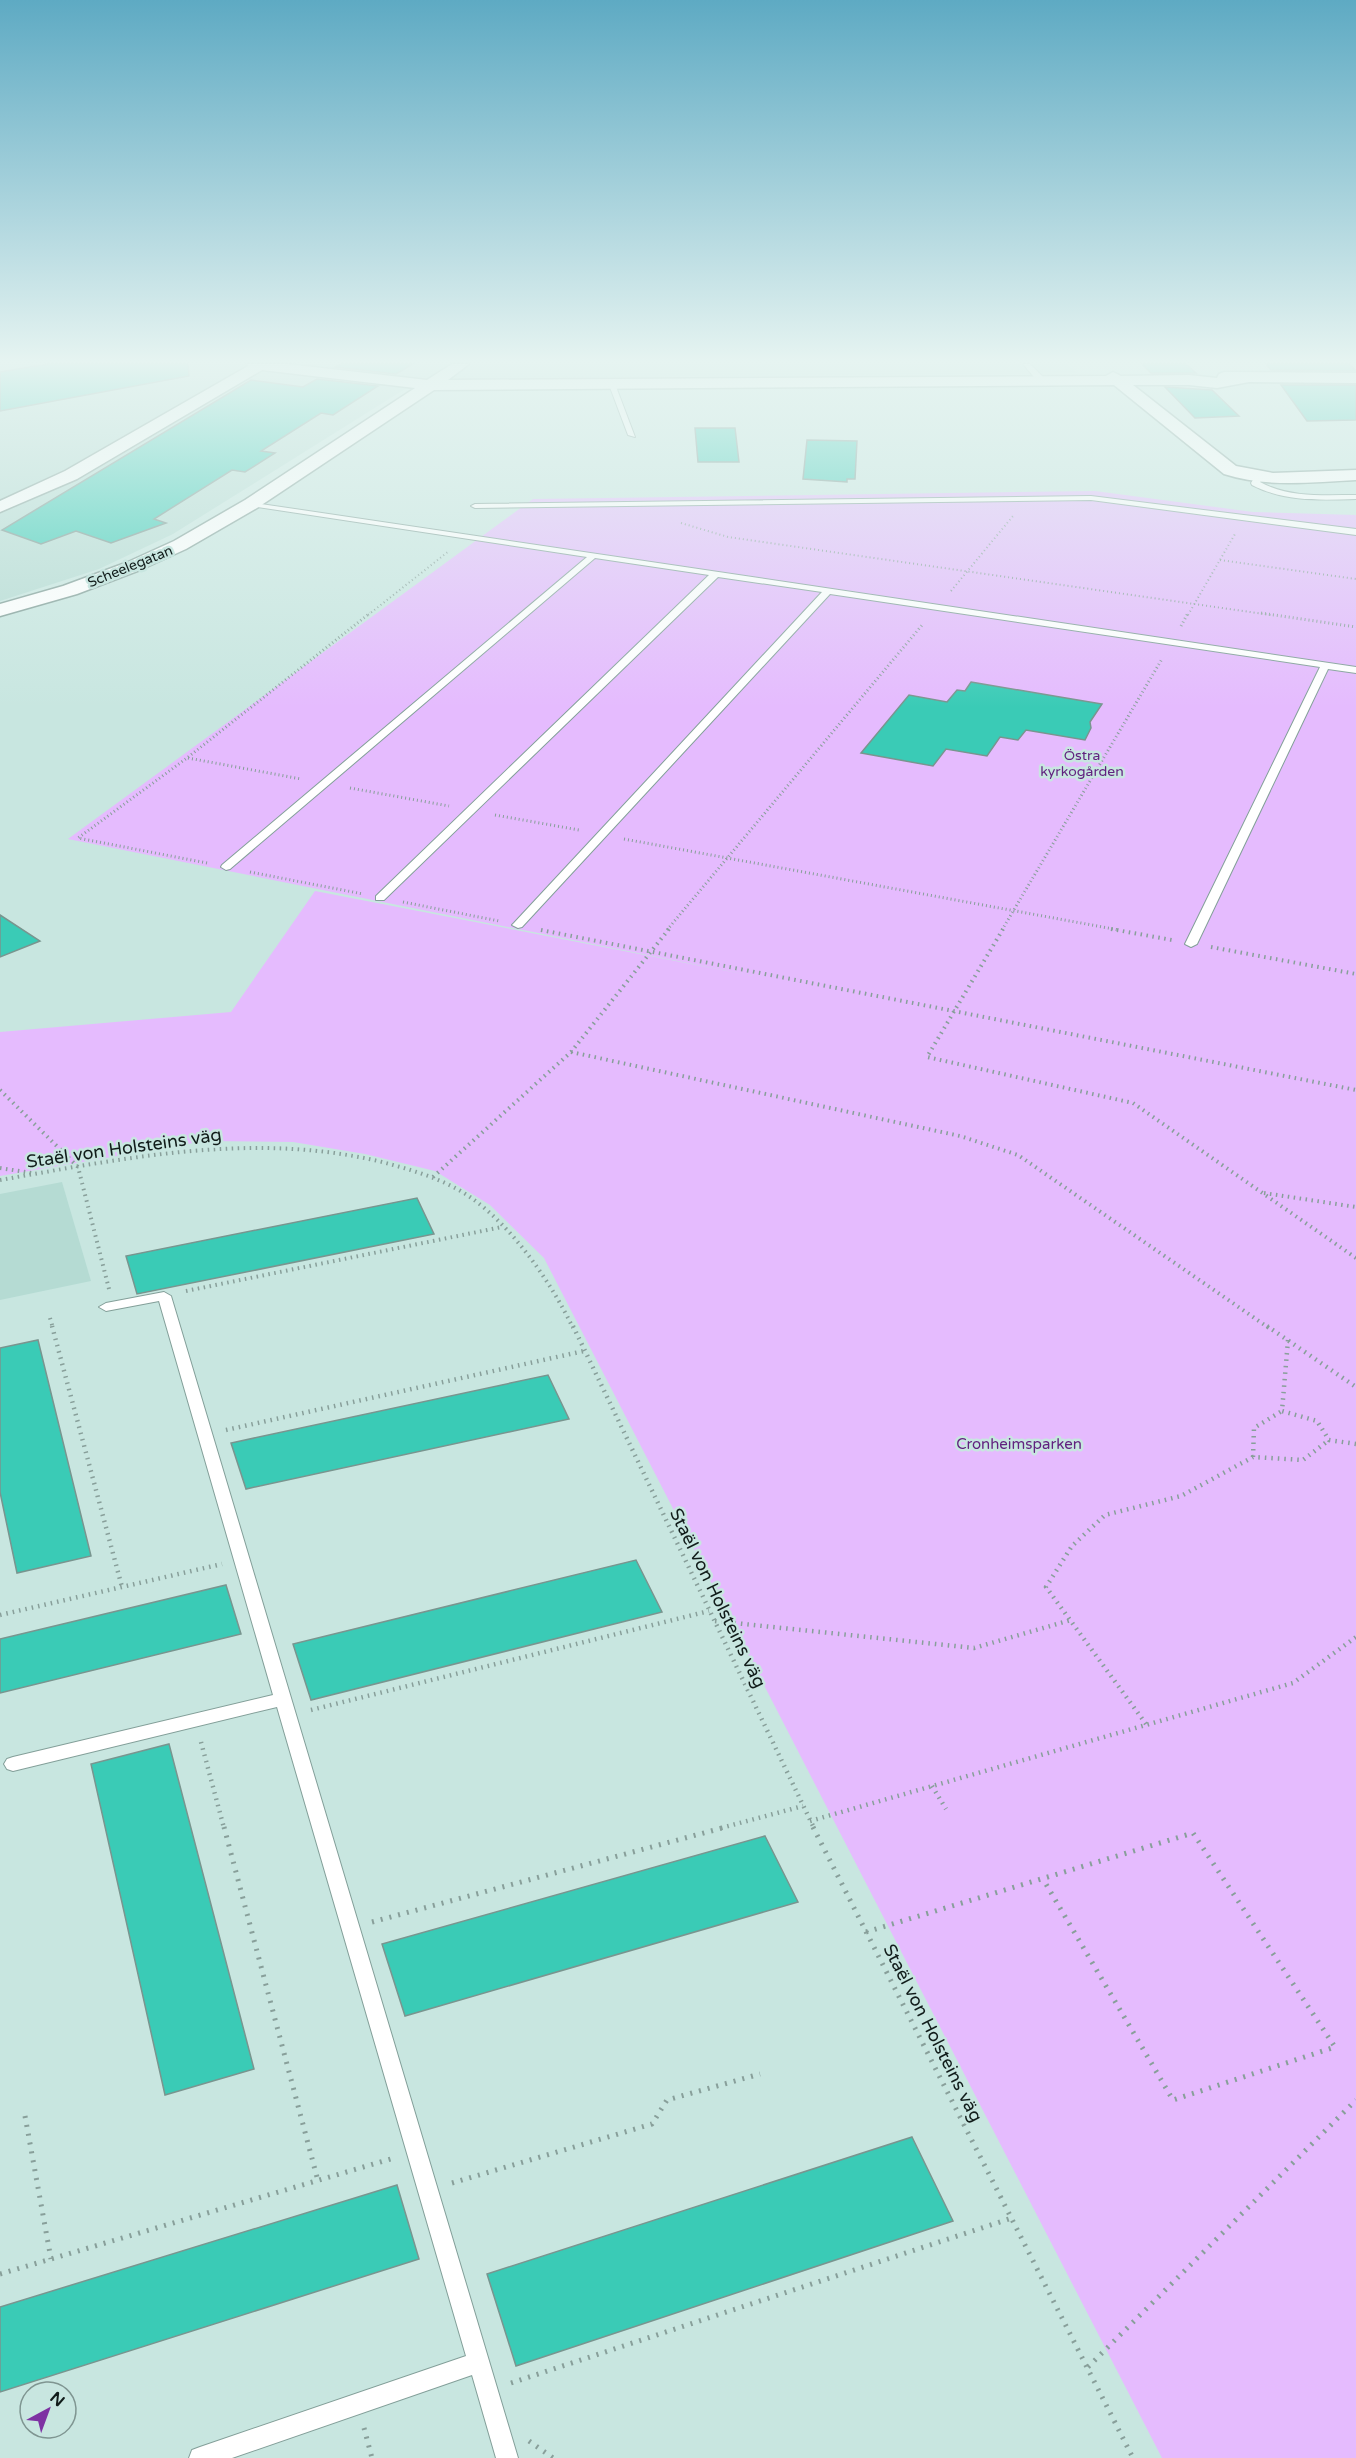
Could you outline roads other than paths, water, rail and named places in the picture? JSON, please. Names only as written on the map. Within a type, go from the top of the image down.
[{"type":"street","points":[[0,507],[65,479]]},
{"type":"street","name":"Scheelegatan","points":[[0,610],[70,590],[180,546],[289,479]]},
{"type":"lane","points":[[1258,479],[1255,483],[1263,488],[1296,496],[1356,497]]},
{"type":"lane","points":[[476,506],[1091,498],[1356,532]]},
{"type":"lane","points":[[251,504],[1356,670]]},
{"type":"lane","points":[[226,867],[592,556]]},
{"type":"lane","points":[[380,898],[716,574]]},
{"type":"lane","points":[[518,925],[828,591]]},
{"type":"lane","points":[[1191,944],[1325,666]]},
{"type":"lane","points":[[106,1307],[164,1296],[507,2458]]},
{"type":"lane","points":[[13,1764],[195,1720],[286,1708]]},
{"type":"lane","points":[[200,2458],[479,2362]]},
{"type":"park label","name":"Östra kyrkogården","points":[[1082,764]]},
{"type":"park label","name":"Cronheimsparken","points":[[1019,1444]]}]
